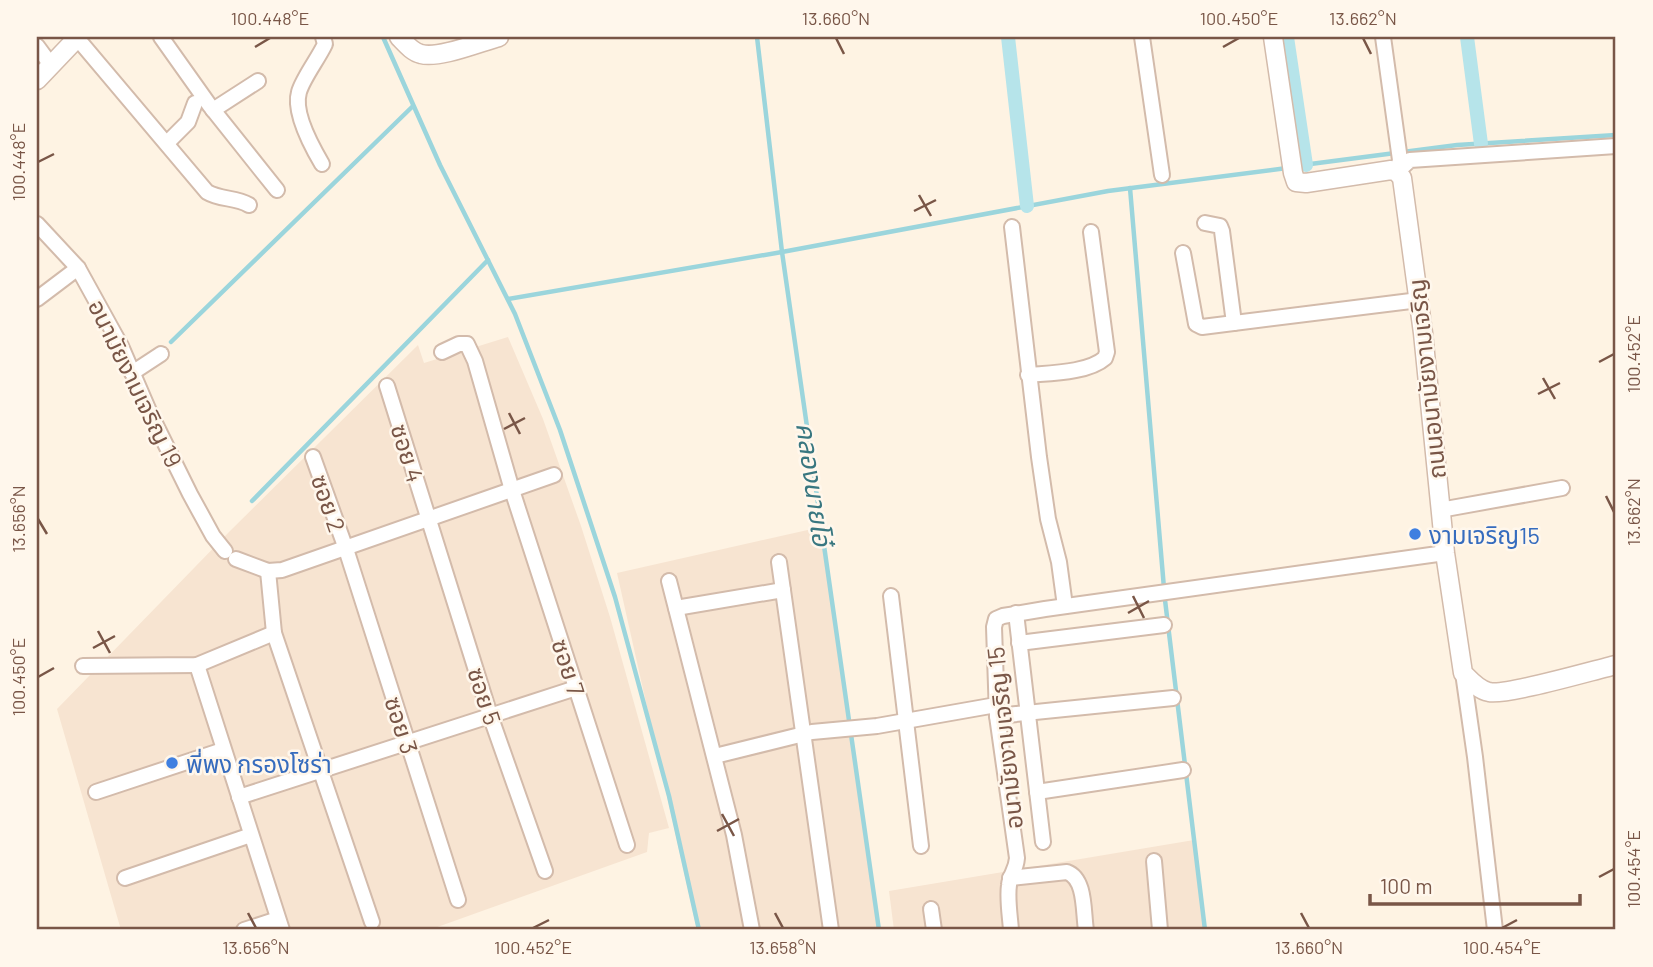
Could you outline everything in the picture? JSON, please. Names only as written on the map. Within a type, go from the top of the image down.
[{"type":"street","points":[[37,80],[77,37],[112,83],[207,192],[215,197],[249,205]]},
{"type":"street","points":[[161,37],[213,110],[277,190]]},
{"type":"street","points":[[322,164],[310,143],[297,104],[300,88],[325,44],[323,37]]},
{"type":"street","points":[[399,37],[409,48],[422,54],[435,54],[464,42],[499,37]]},
{"type":"street","points":[[1142,37],[1163,175]]},
{"type":"street","points":[[1273,37],[1296,182],[1306,183],[1391,170],[1397,172]]},
{"type":"street","points":[[1383,37],[1400,160],[1397,172]]},
{"type":"street","points":[[37,46],[51,65]]},
{"type":"street","points":[[213,110],[258,81]]},
{"type":"street","points":[[167,143],[188,122],[195,103]]},
{"type":"street","points":[[1397,172],[1410,160],[1616,146]]},
{"type":"street","name":"ถนนอนามัยงามเจริญ","points":[[1397,172],[1402,178],[1419,300],[1445,553],[1463,673]]},
{"type":"street","points":[[1205,223],[1220,226],[1222,231],[1234,323]]},
{"type":"street","name":"อนามัยงามเจริญ 19","points":[[37,224],[78,268],[121,346],[190,494],[213,536],[231,555],[268,571]]},
{"type":"street","points":[[1012,227],[1028,375],[1048,519],[1059,562],[1065,606]]},
{"type":"street","points":[[1028,375],[1064,372],[1095,365],[1105,358],[1107,352],[1091,232]]},
{"type":"street","points":[[1183,253],[1196,324],[1202,327],[1419,300]]},
{"type":"street","points":[[37,299],[78,268]]},
{"type":"street","name":"ซอย 7","points":[[442,352],[459,344],[467,344],[475,361],[512,490],[627,845]]},
{"type":"street","points":[[132,373],[160,354]]},
{"type":"street","name":"ซอย 4","points":[[387,386],[429,519]]},
{"type":"street","name":"ซอย 2","points":[[313,457],[346,550]]},
{"type":"street","points":[[372,922],[274,633],[268,571],[299,565],[346,550],[554,475]]},
{"type":"street","points":[[1440,510],[1562,488]]},
{"type":"street","name":"ซอย 5","points":[[429,519],[490,715],[545,871]]},
{"type":"street","name":"ซอย 3","points":[[346,550],[458,900]]},
{"type":"street","name":"อนามัยงามเจริญ 15","points":[[1012,930],[1008,888],[1010,878],[1017,869],[1017,858],[997,710],[996,619],[1016,613],[1445,553]]},
{"type":"street","points":[[779,562],[831,930]]},
{"type":"street","points":[[669,581],[734,835],[752,930]]},
{"type":"street","points":[[676,608],[783,590]]},
{"type":"street","points":[[891,596],[921,846]]},
{"type":"street","points":[[1016,613],[1042,842]]},
{"type":"street","points":[[1019,643],[1164,625]]},
{"type":"street","points":[[83,666],[197,665],[274,633]]},
{"type":"street","points":[[197,665],[280,924],[244,930]]},
{"type":"street","points":[[1463,673],[1475,685],[1490,692],[1509,691],[1616,665]]},
{"type":"street","points":[[1463,673],[1495,930]]},
{"type":"street","points":[[239,797],[576,688]]},
{"type":"street","points":[[715,756],[803,734],[997,710],[1029,713],[1173,698]]},
{"type":"street","points":[[96,792],[223,750]]},
{"type":"street","points":[[1037,792],[1183,770]]},
{"type":"street","points":[[125,878],[251,835]]},
{"type":"street","points":[[1154,861],[1160,930]]},
{"type":"street","points":[[1010,878],[1067,872],[1074,874],[1079,882],[1086,930]]},
{"type":"street","points":[[931,909],[934,930]]},
{"type":"shaded area","points":[[508,337],[543,419],[581,526],[610,617],[669,828],[649,833],[647,852],[429,930],[121,930],[57,709],[229,532],[418,345],[424,363]]},
{"type":"shaded area","points":[[821,527],[880,930],[697,930],[617,573]]},
{"type":"shaded area","points":[[1194,840],[1205,930],[894,930],[889,891]]},
{"type":"waterway","points":[[383,37],[440,165],[515,314],[560,430],[615,597],[669,796],[699,930]]},
{"type":"waterway","name":"คลองนายโอ๋","points":[[757,37],[782,252],[879,930]]},
{"type":"waterway","points":[[1008,37],[1027,206]]},
{"type":"waterway","points":[[1287,37],[1306,165]]},
{"type":"waterway","points":[[1467,37],[1481,144]]},
{"type":"waterway","points":[[171,342],[413,106]]},
{"type":"waterway","points":[[1295,166],[1457,145],[1616,135]]},
{"type":"waterway","points":[[508,299],[782,252],[1108,191],[1287,168]]},
{"type":"waterway","points":[[1130,188],[1165,600],[1205,930]]},
{"type":"waterway","points":[[252,501],[488,260]]},
{"type":"place","name":"งามเจริญ15","points":[[1415,534]]},
{"type":"place","name":"พี่พง กรองโซร่า","points":[[172,763]]}]
